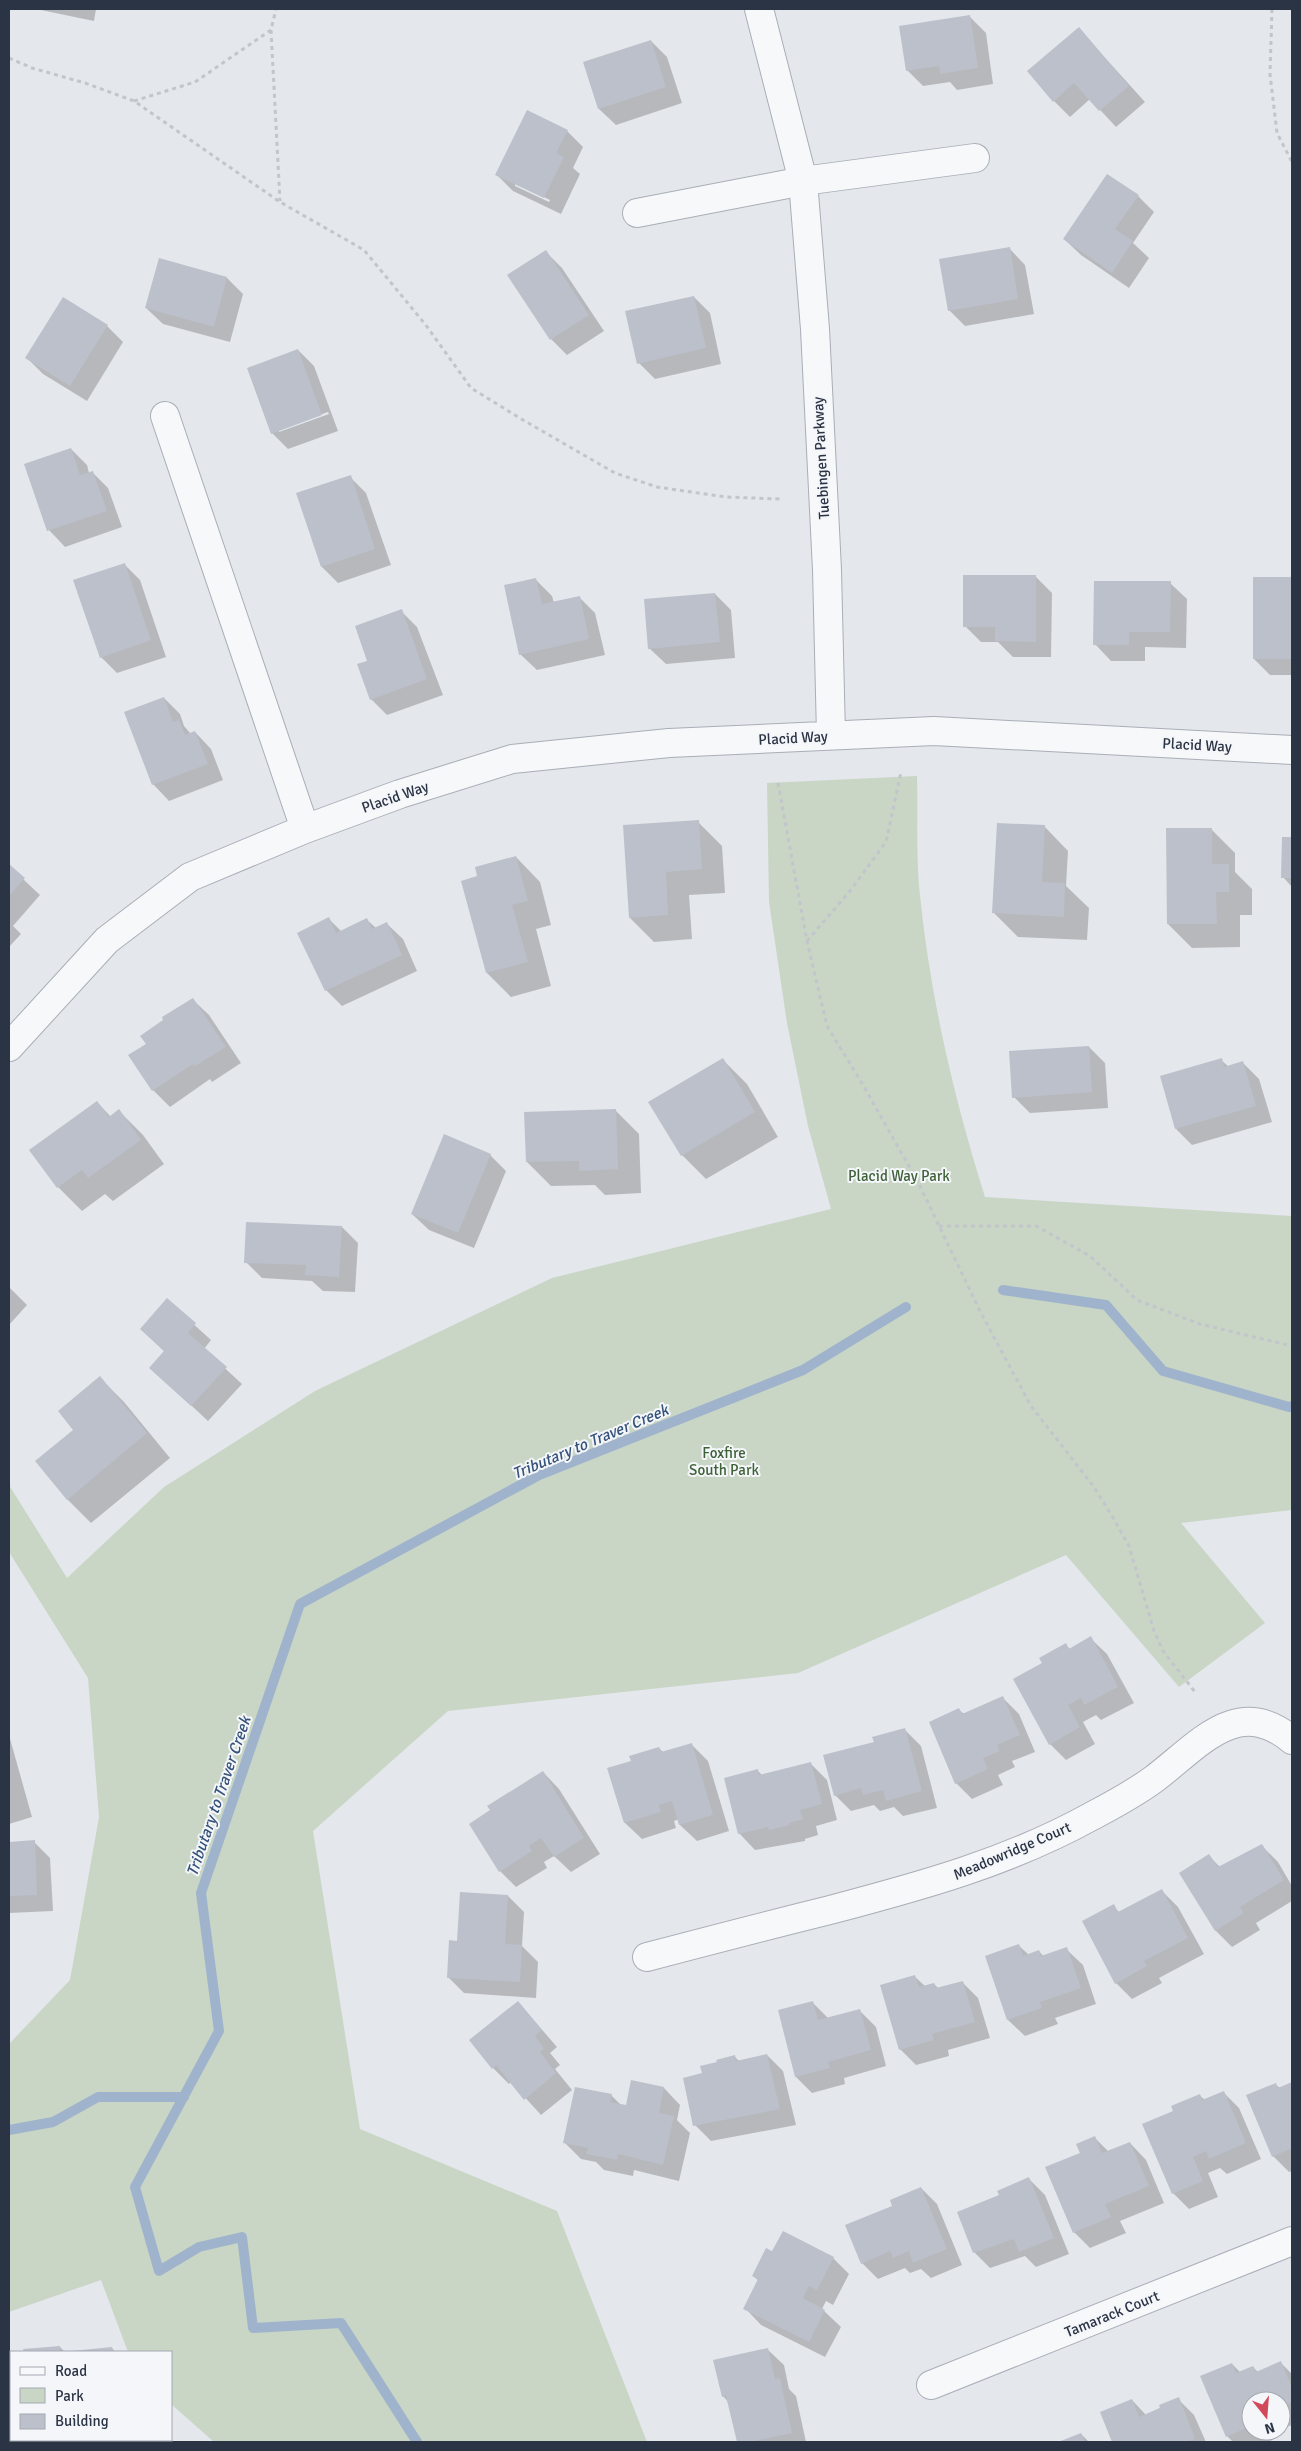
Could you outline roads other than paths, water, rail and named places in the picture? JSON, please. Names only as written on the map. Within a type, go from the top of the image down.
[{"type":"street","name":"Tuebingen Parkway","points":[[759,9],[802,181],[815,338],[827,570],[831,736]]},
{"type":"street","points":[[637,214],[802,181],[976,158]]},
{"type":"street","points":[[165,416],[305,829]]},
{"type":"street","name":"Placid Way","points":[[9,1047],[107,940],[190,877],[305,829],[400,794],[512,759],[670,743],[934,731],[1292,750]]},
{"type":"street","name":"Meadowridge Court","points":[[647,1957],[921,1886],[981,1867],[1091,1817],[1151,1781],[1216,1732],[1232,1724],[1254,1721],[1269,1724],[1292,1740]]},
{"type":"street","name":"Tamarack Court","points":[[931,2385],[1292,2241]]},
{"type":"waterway","name":"Tributary to Traver Creek","points":[[1003,1290],[1106,1305],[1163,1371],[1289,1407],[1292,1406]]},
{"type":"waterway","name":"Tributary to Traver Creek","points":[[417,2442],[341,2323],[253,2328],[242,2237],[199,2247],[159,2271],[135,2187],[219,2031],[201,1893],[300,1604],[539,1475],[803,1370],[906,1307]]},
{"type":"waterway","points":[[9,2130],[53,2122],[98,2097],[184,2097]]},
{"type":"park label","name":"Placid Way Park","points":[[899,1176]]},
{"type":"park label","name":"Foxfire South Park","points":[[724,1462]]}]
